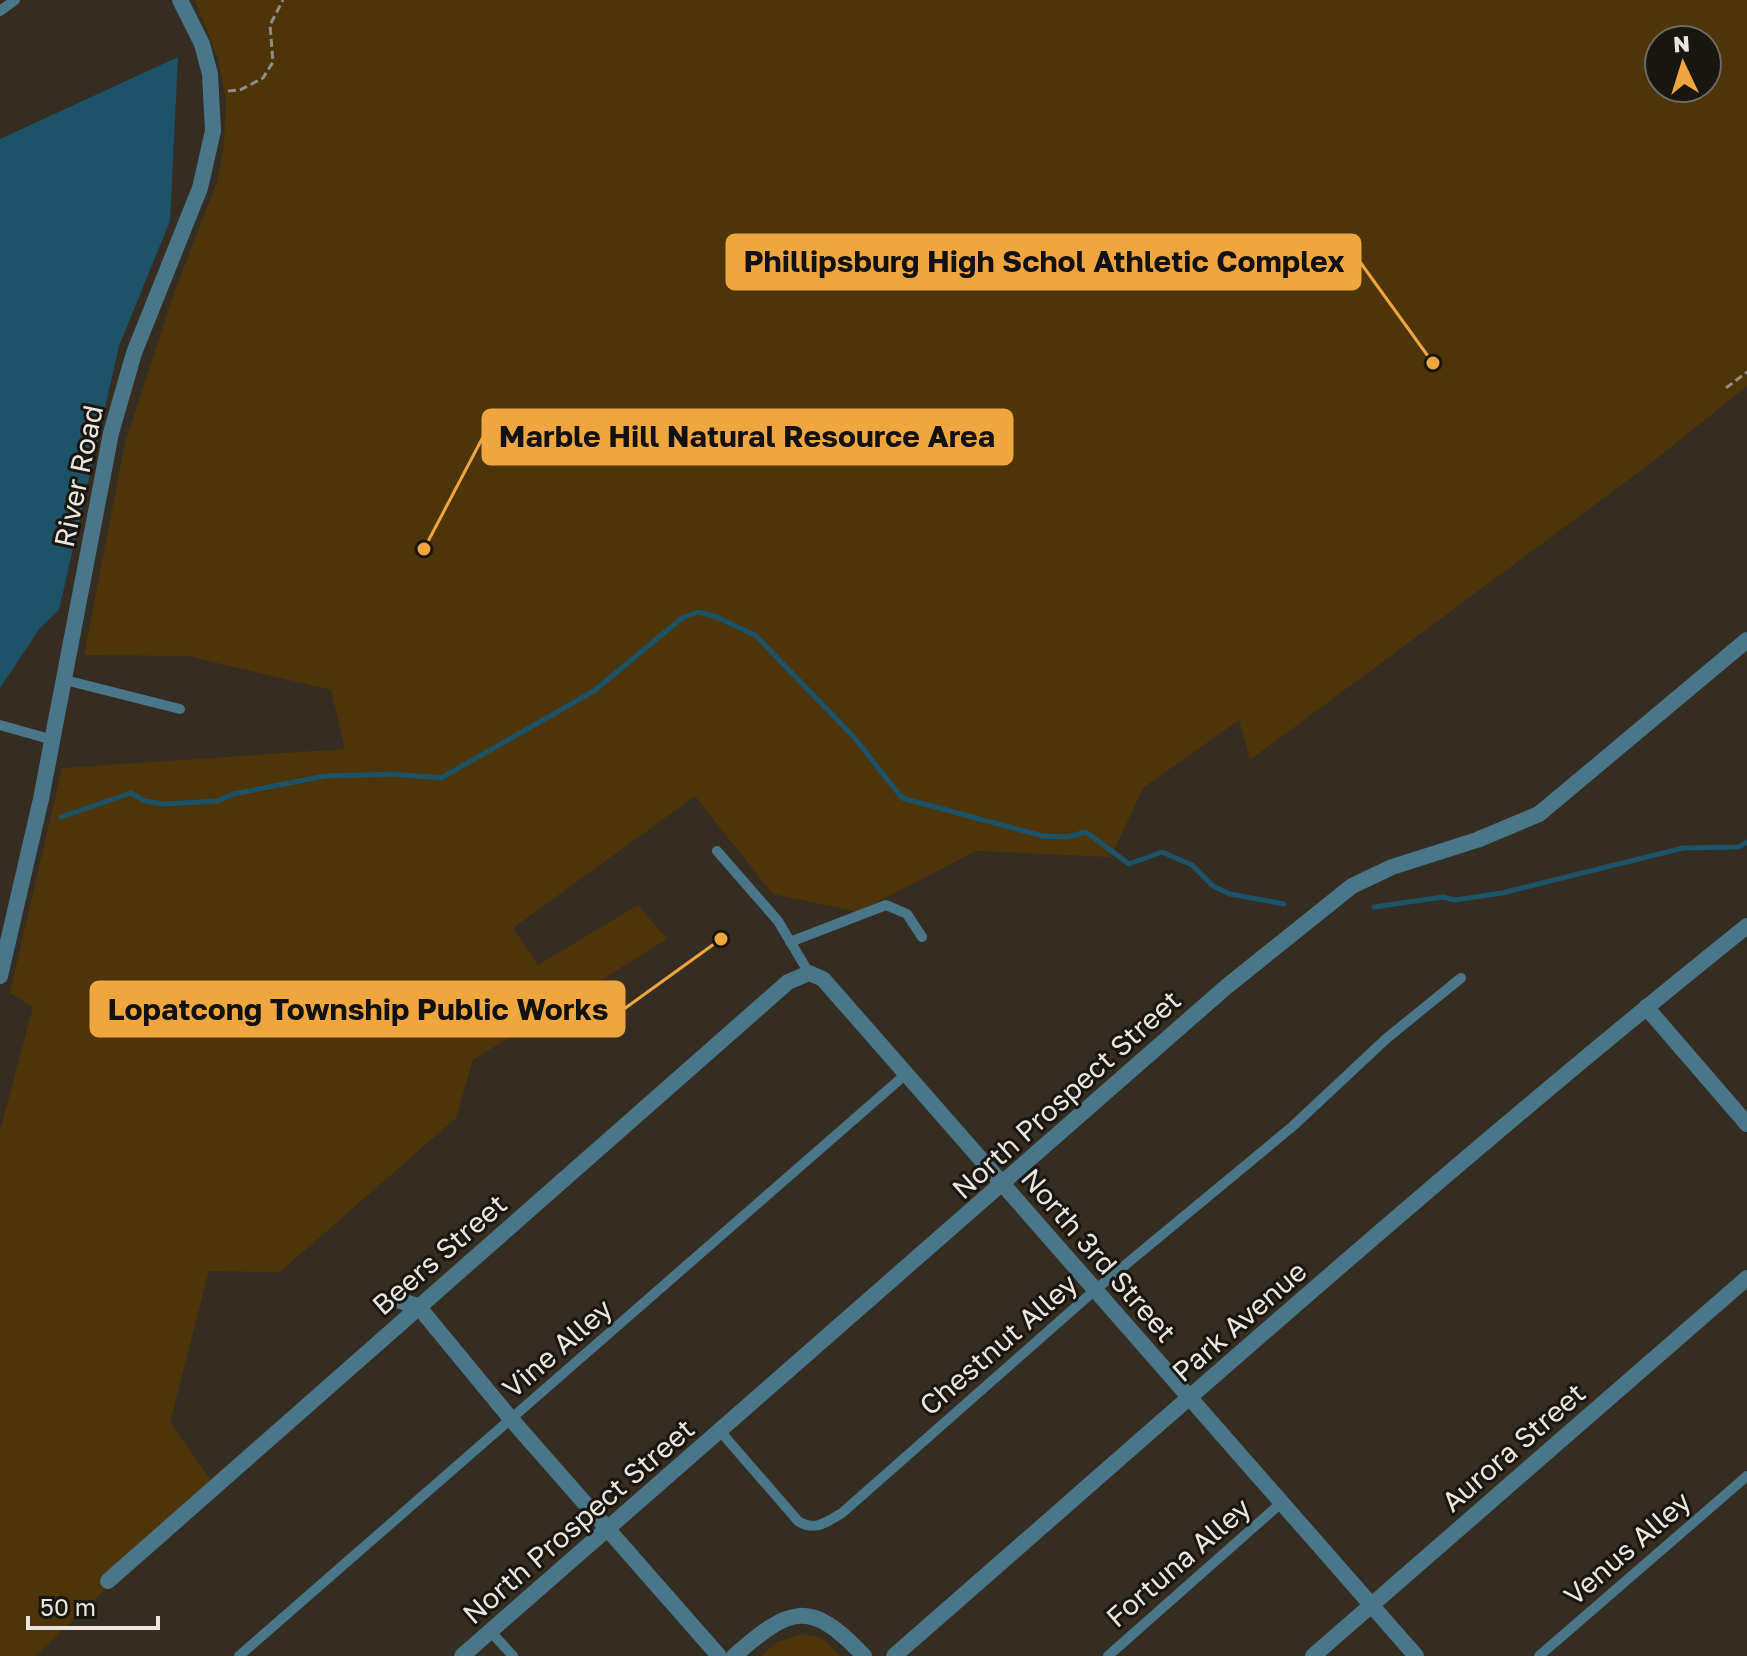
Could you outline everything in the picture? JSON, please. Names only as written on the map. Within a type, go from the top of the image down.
[{"type":"street","name":"River Road","points":[[0,976],[53,740],[96,497],[111,433],[134,353],[200,188],[213,131],[212,93],[202,44],[180,0]]},
{"type":"street","name":"North Prospect Street","points":[[462,1656],[1226,987],[1352,886],[1392,867],[1477,840],[1539,814],[1747,640]]},
{"type":"street","points":[[1747,926],[1646,1007],[1747,1124]]},
{"type":"street","name":"North 3rd Street","points":[[809,973],[823,979],[1416,1656]]},
{"type":"street","name":"Beers Street","points":[[108,1581],[788,982],[809,973]]},
{"type":"street","name":"Park Avenue","points":[[894,1656],[1646,1007]]},
{"type":"street","name":"Aurora Street","points":[[1313,1656],[1747,1278]]},
{"type":"street","points":[[397,1300],[418,1306],[511,1419],[719,1656]]},
{"type":"street","points":[[734,1656],[779,1621],[806,1615],[832,1624],[864,1656]]},
{"type":"lane","points":[[0,11],[15,0]]},
{"type":"lane","points":[[65,680],[180,709]]},
{"type":"lane","points":[[0,725],[53,740]]},
{"type":"lane","name":"North 3rd Street","points":[[717,851],[778,921],[809,973]]},
{"type":"lane","points":[[790,942],[886,905],[907,914],[922,937]]},
{"type":"lane","name":"Chestnut Alley","points":[[720,1431],[798,1521],[814,1527],[823,1525],[854,1502],[1095,1290],[1293,1126],[1387,1038],[1461,978]]},
{"type":"lane","name":"Vine Alley","points":[[239,1656],[906,1074]]},
{"type":"lane","name":"Venus Alley","points":[[1539,1656],[1747,1476]]},
{"type":"lane","name":"Fortuna Alley","points":[[1108,1656],[1281,1503]]},
{"type":"lane","points":[[490,1631],[513,1656]]},
{"type":"path","points":[[212,93],[240,90],[263,78],[273,62],[270,25],[283,0]]},
{"type":"path","points":[[1726,388],[1747,372]]},
{"type":"shaded area","points":[[195,0],[1747,0],[1747,386],[1651,463],[1250,760],[1239,720],[1143,788],[1111,857],[976,851],[858,912],[773,894],[695,796],[513,928],[538,965],[638,905],[667,939],[473,1060],[456,1118],[280,1272],[209,1271],[170,1422],[215,1486],[35,1656],[0,1656],[0,1131],[33,1007],[10,993],[62,768],[345,749],[331,690],[188,656],[84,655],[125,443],[174,293],[217,182],[224,144],[226,101],[218,58]]},
{"type":"shaded area","points":[[802,1634],[822,1638],[840,1656],[761,1656],[777,1642]]},
{"type":"water","points":[[178,57],[170,221],[119,346],[59,610],[40,628],[0,688],[0,139]]},
{"type":"waterway","points":[[61,817],[131,793],[145,801],[163,804],[218,801],[233,794],[325,776],[393,774],[441,778],[594,691],[682,618],[698,612],[755,635],[853,736],[902,798],[1043,836],[1067,837],[1086,832],[1129,864],[1162,852],[1192,865],[1213,886],[1230,894],[1284,904]]},
{"type":"waterway","points":[[1374,907],[1443,897],[1455,900],[1502,893],[1683,848],[1739,847],[1747,842]]},
{"type":"place","name":"Phillipsburg High Schol Athletic Complex","points":[[1433,363]]},
{"type":"place","name":"Marble Hill Natural Resource Area","points":[[424,549]]},
{"type":"place","name":"Lopatcong Township Public Works","points":[[721,939]]}]
